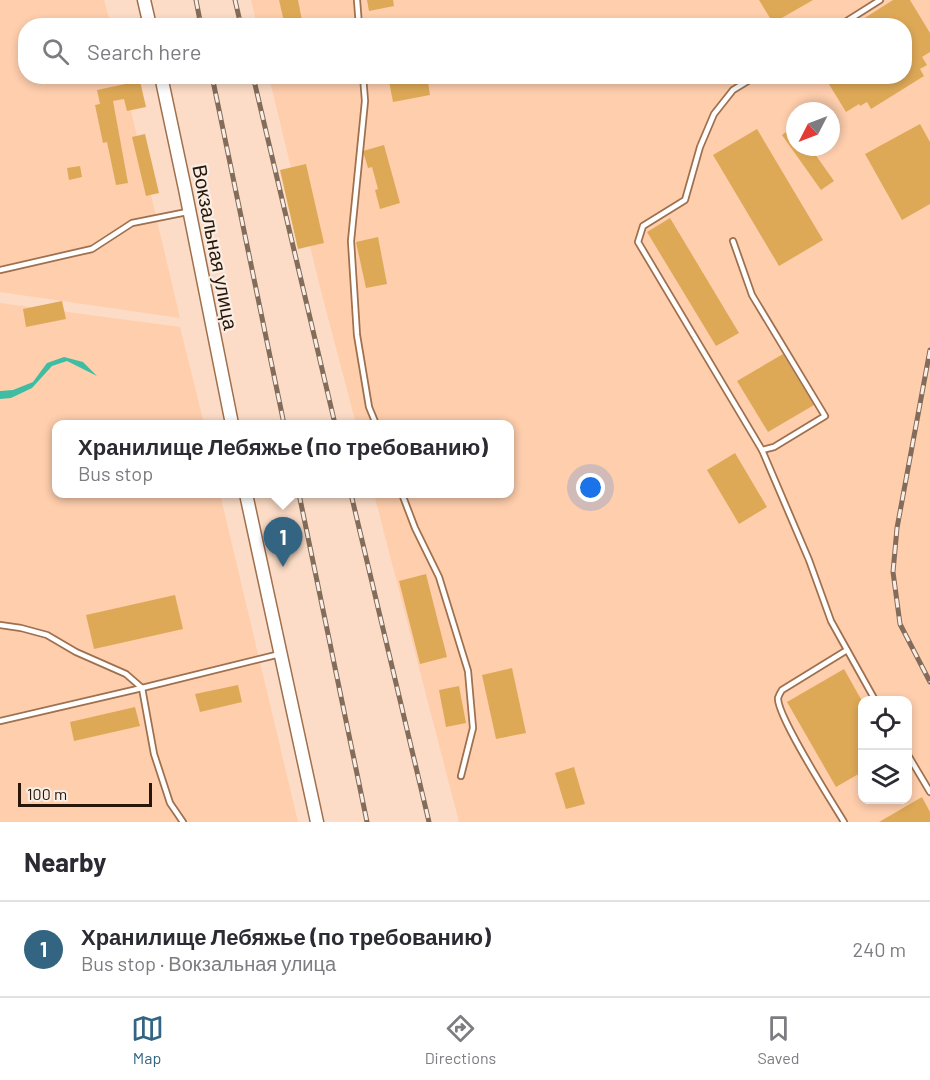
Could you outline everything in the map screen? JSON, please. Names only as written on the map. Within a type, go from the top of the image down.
[{"type":"main road","points":[[144,0],[148,18]]},
{"type":"main road","name":"Вокзальная улица","points":[[163,84],[231,420]]},
{"type":"main road","points":[[247,498],[317,822]]},
{"type":"lane","points":[[357,0],[358,18]]},
{"type":"lane","points":[[852,18],[880,0]]},
{"type":"lane","points":[[364,84],[365,101],[351,241],[357,335],[369,407],[374,420]]},
{"type":"lane","points":[[743,84],[734,90],[714,114],[700,147],[685,200],[643,226],[638,242],[762,450],[809,560],[831,621],[873,696]]},
{"type":"lane","points":[[0,270],[92,249],[132,223],[190,211]]},
{"type":"lane","points":[[733,240],[752,295],[825,416],[774,447],[762,450]]},
{"type":"lane","points":[[404,498],[415,528],[439,577],[468,671],[473,728],[461,776]]},
{"type":"lane","points":[[0,625],[47,635],[76,652],[126,674],[142,688],[154,754],[170,803],[183,822]]},
{"type":"lane","points":[[844,822],[790,729],[779,705],[778,697],[782,690],[847,650]]},
{"type":"lane","points":[[0,721],[281,653]]},
{"type":"lane","points":[[912,762],[930,792]]},
{"type":"shaded area","points":[[0,0],[104,0],[109,18],[18,18],[18,84],[125,84],[180,318],[0,292]]},
{"type":"shaded area","points":[[251,0],[930,0],[930,822],[459,822],[375,498],[514,498],[514,420],[355,420],[271,84],[912,84],[912,18],[255,18]]},
{"type":"shaded area","points":[[0,303],[180,327],[203,420],[52,420],[52,498],[221,498],[298,822],[0,822]]},
{"type":"water","points":[[64,357],[83,362],[97,376],[67,361],[52,366],[32,388],[11,398],[0,399],[0,391],[13,390],[33,382],[47,363]]},
{"type":"building","points":[[279,0],[298,0],[301,18],[283,18]]},
{"type":"building","points":[[367,0],[393,0],[394,6],[369,11]]},
{"type":"building","points":[[759,0],[813,0],[782,18],[770,18]]},
{"type":"building","points":[[893,0],[910,0],[930,33],[930,52],[922,57],[927,65],[920,69],[924,76],[912,83],[912,18],[865,18]]},
{"type":"building","points":[[126,84],[141,84],[146,107],[127,111],[124,99],[113,101],[128,183],[116,185],[107,142],[103,143],[95,105],[100,104],[97,90]]},
{"type":"building","points":[[390,84],[428,84],[430,95],[393,102]]},
{"type":"building","points":[[829,84],[911,84],[871,109],[867,102],[860,106],[859,104],[846,112]]},
{"type":"building","points":[[920,124],[930,142],[930,204],[902,220],[865,154]]},
{"type":"building","points":[[757,129],[823,240],[779,266],[713,155]]},
{"type":"building","points":[[145,134],[159,193],[146,196],[132,137]]},
{"type":"building","points":[[384,145],[400,203],[380,209],[372,167],[368,168],[363,151]]},
{"type":"building","points":[[797,156],[816,156],[834,181],[821,190]]},
{"type":"building","points":[[306,164],[324,243],[298,249],[280,170]]},
{"type":"building","points":[[80,166],[82,177],[69,180],[67,168]]},
{"type":"building","points":[[670,218],[739,333],[716,346],[647,232]]},
{"type":"building","points":[[378,237],[387,284],[366,288],[356,242]]},
{"type":"building","points":[[62,301],[66,319],[26,327],[23,309]]},
{"type":"building","points":[[783,354],[814,405],[768,432],[737,381]]},
{"type":"building","points":[[735,453],[767,507],[739,524],[707,470]]},
{"type":"building","points":[[426,574],[447,657],[420,664],[399,581]]},
{"type":"building","points":[[175,595],[183,629],[94,649],[86,615]]},
{"type":"building","points":[[512,668],[526,733],[496,739],[482,675]]},
{"type":"building","points":[[844,669],[859,696],[858,774],[836,787],[787,702]]},
{"type":"building","points":[[238,685],[242,702],[200,712],[195,694]]},
{"type":"building","points":[[459,686],[466,723],[446,727],[439,690]]},
{"type":"building","points":[[135,707],[140,726],[74,741],[70,722]]},
{"type":"building","points":[[574,767],[585,804],[566,809],[555,773]]},
{"type":"building","points":[[922,797],[930,812],[930,822],[879,822],[912,804]]},
{"type":"railway","points":[[196,0],[199,18]]},
{"type":"railway","points":[[235,0],[239,18]]},
{"type":"railway","points":[[214,84],[283,420]]},
{"type":"railway","points":[[255,84],[334,420]]},
{"type":"railway","points":[[930,350],[897,528],[893,572],[900,624],[930,682]]},
{"type":"railway","points":[[300,498],[367,822]]},
{"type":"railway","points":[[352,498],[429,822]]},
{"type":"place","name":"Хранилище Лебяжье (по требованию)","points":[[283,567]]}]
